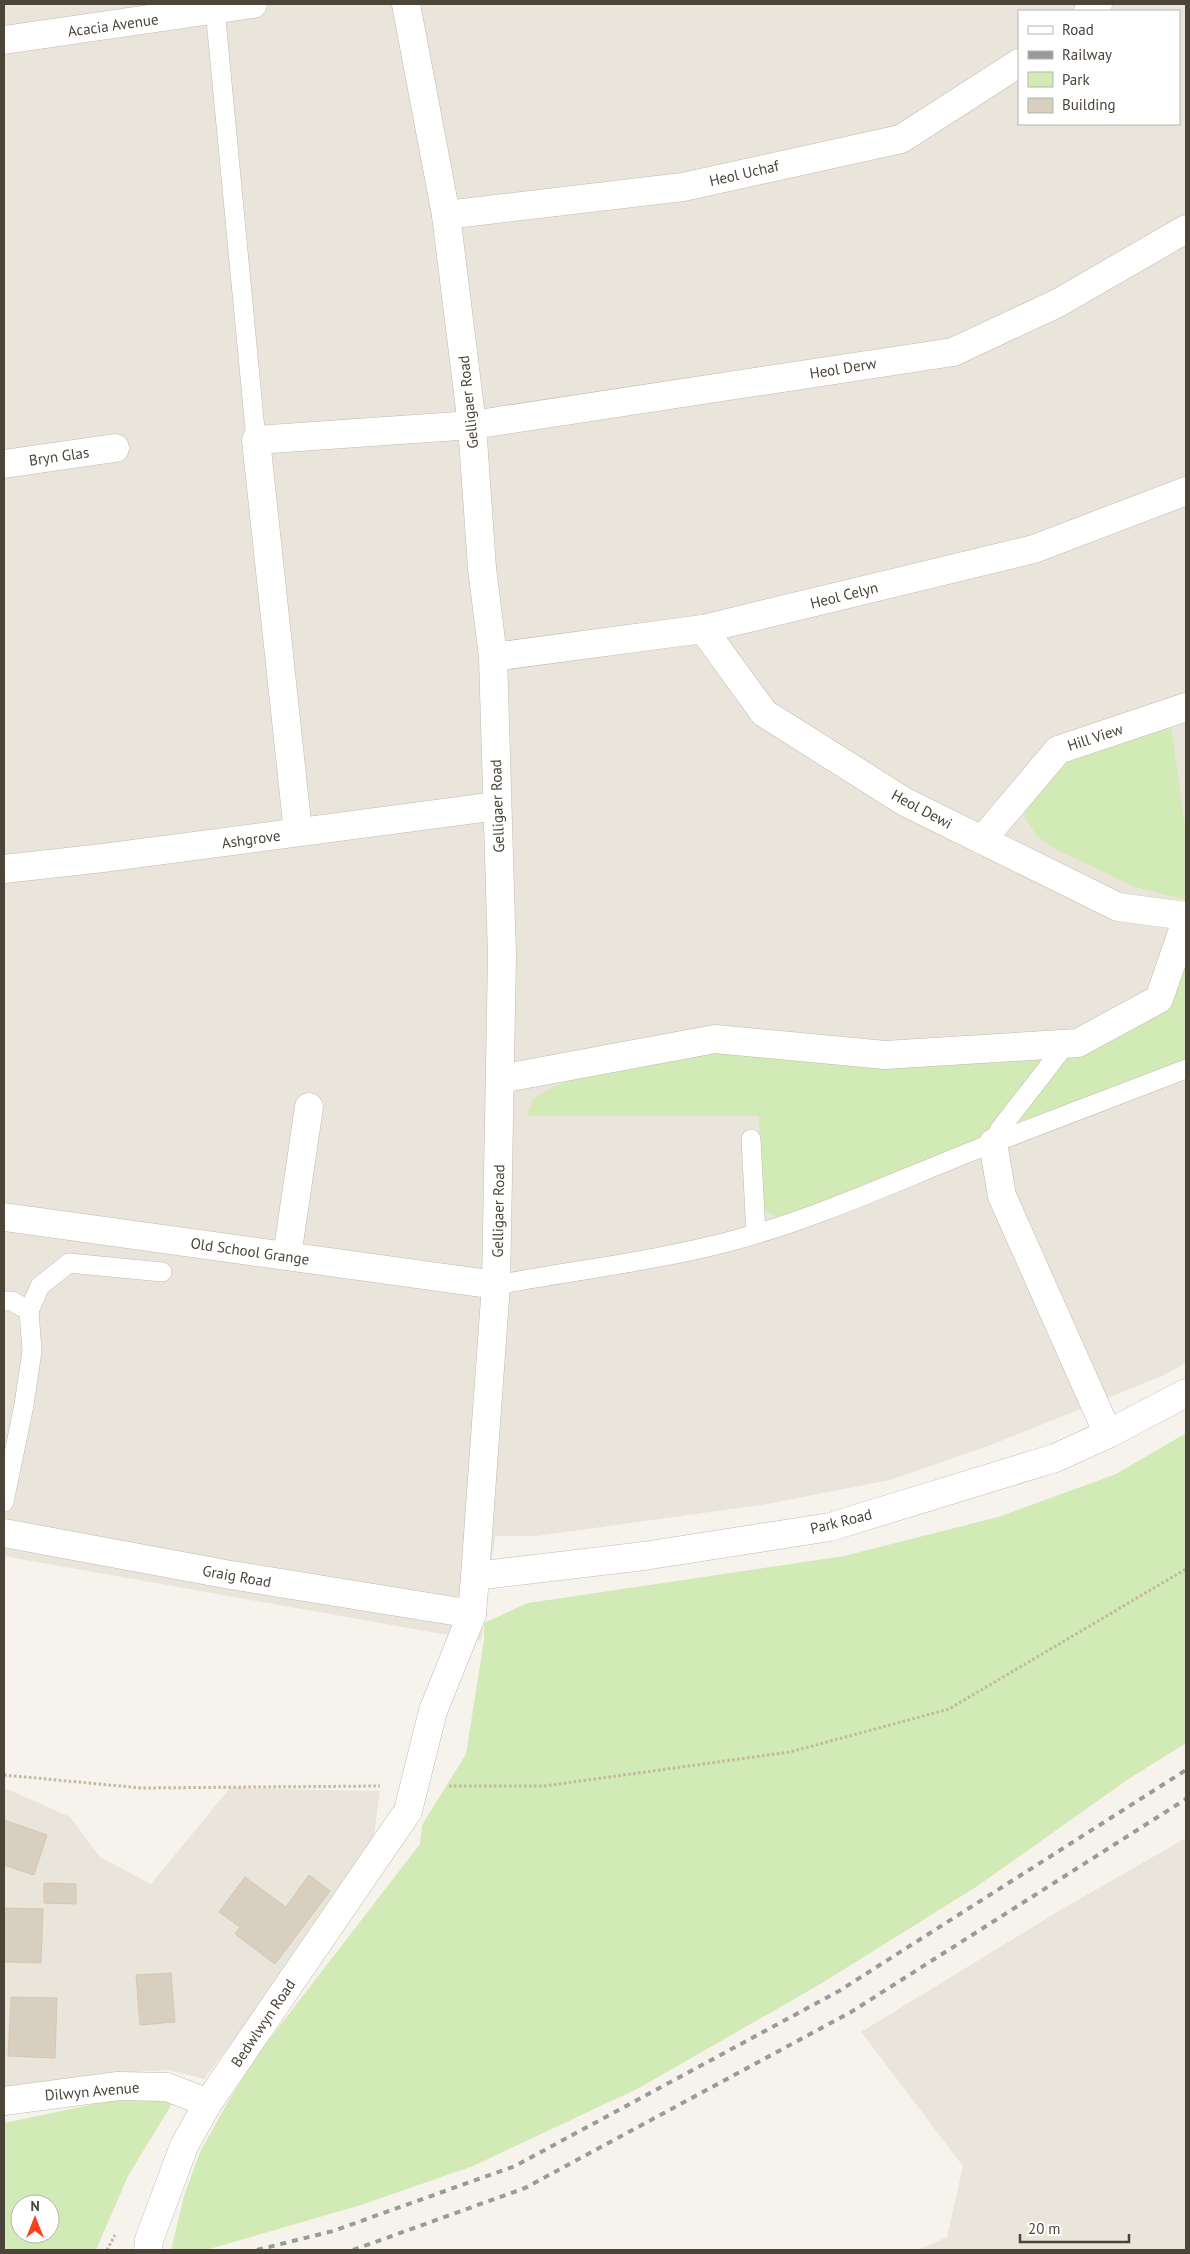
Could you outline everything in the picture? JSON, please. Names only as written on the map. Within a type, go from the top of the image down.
[{"type":"street","name":"Acacia Avenue","points":[[4,40],[253,4]]},
{"type":"street","name":"Gelligaer Road","points":[[406,4],[446,215],[472,425],[482,568],[493,657],[502,955],[496,1285],[472,1614]]},
{"type":"street","name":"Heol Uchaf","points":[[446,215],[683,187],[901,138],[1018,64]]},
{"type":"street","name":"Heol Derw","points":[[256,440],[472,425],[953,352],[1058,303],[1186,229]]},
{"type":"street","points":[[256,440],[298,832]]},
{"type":"street","name":"Bryn Glas","points":[[4,464],[115,448]]},
{"type":"street","name":"Heol Celyn","points":[[493,657],[703,629],[1034,548],[1186,491]]},
{"type":"street","name":"Heol Dewi","points":[[703,629],[764,713],[905,802],[1118,907],[1186,916]]},
{"type":"street","name":"Hill View","points":[[982,840],[1058,750],[1186,707]]},
{"type":"street","name":"Ashgrove","points":[[4,869],[103,858],[497,806]]},
{"type":"street","points":[[500,1079],[715,1039],[885,1055],[1078,1043],[1159,999],[1186,921]]},
{"type":"street","points":[[288,1256],[308,1107]]},
{"type":"street","points":[[993,1143],[1002,1196],[1108,1434]]},
{"type":"street","name":"Old School Grange","points":[[4,1218],[496,1285]]},
{"type":"street","name":"Park Road","points":[[475,1576],[644,1556],[830,1527],[1055,1458],[1108,1434],[1186,1393]]},
{"type":"street","name":"Graig Road","points":[[4,1533],[225,1574],[472,1614]]},
{"type":"street","name":"Bedwlwyn Road","points":[[148,2250],[149,2240],[184,2146],[208,2103],[408,1811],[433,1711],[472,1614]]},
{"type":"street","name":"Dilwyn Avenue","points":[[4,2100],[118,2086],[167,2087],[208,2103]]},
{"type":"lane","points":[[215,9],[256,440]]},
{"type":"lane","points":[[993,1143],[1000,1129],[1066,1044]]},
{"type":"lane","points":[[496,1285],[659,1257],[756,1234],[807,1218],[993,1143],[1186,1069]]},
{"type":"lane","points":[[751,1139],[756,1234]]},
{"type":"lane","points":[[4,1502],[24,1405],[32,1351],[29,1310],[40,1286],[69,1264],[162,1272]]},
{"type":"lane","points":[[4,1301],[12,1301],[29,1310]]},
{"type":"path","points":[[447,1786],[544,1786],[790,1752],[949,1709],[1186,1569]]},
{"type":"path","points":[[4,1775],[141,1788],[389,1786]]},
{"type":"shaded area","points":[[4,4],[1186,4],[1186,1363],[1162,1376],[991,1445],[890,1480],[767,1504],[537,1536],[495,1536],[481,1641],[4,1556]]},
{"type":"shaded area","points":[[230,1788],[380,1791],[372,1849],[345,1893],[204,2079],[169,2070],[100,2074],[4,2093],[4,1789],[70,1817],[100,1857],[151,1884]]},
{"type":"shaded area","points":[[1186,1838],[1186,2250],[918,2250],[947,2237],[963,2166],[861,2032],[1062,1909]]},
{"type":"green space","points":[[1170,718],[1186,833],[1186,900],[1135,887],[1057,850],[1037,836],[1025,818],[1025,797],[1050,766]]},
{"type":"green space","points":[[1186,958],[1186,1065],[1009,1125],[806,1212],[777,1217],[762,1209],[759,1116],[527,1116],[533,1099],[553,1087],[591,1070],[716,1045],[1079,1050]]},
{"type":"green space","points":[[1186,1433],[1186,1743],[1127,1780],[976,1887],[822,1983],[639,2088],[473,2166],[361,2205],[206,2250],[171,2250],[184,2196],[200,2152],[229,2100],[258,2054],[420,1844],[422,1825],[466,1754],[484,1640],[484,1623],[528,1603],[844,1556],[998,1517],[1116,1474]]},
{"type":"green space","points":[[153,2099],[173,2102],[128,2176],[96,2250],[4,2250],[4,2123],[109,2101]]},
{"type":"building","points":[[4,1820],[47,1835],[34,1875],[4,1865]]},
{"type":"building","points":[[309,1875],[330,1891],[275,1964],[235,1934],[240,1927],[219,1912],[245,1877],[286,1907]]},
{"type":"building","points":[[44,1883],[76,1884],[76,1904],[44,1903]]},
{"type":"building","points":[[4,1908],[43,1909],[41,1963],[4,1962]]},
{"type":"building","points":[[171,1973],[175,2022],[140,2025],[136,1975]]},
{"type":"building","points":[[11,1997],[57,1998],[55,2058],[8,2056]]},
{"type":"railway","points":[[257,2250],[333,2231],[515,2166],[839,1991],[1186,1770]]},
{"type":"railway","points":[[353,2250],[525,2188],[851,2012],[1186,1799]]}]
